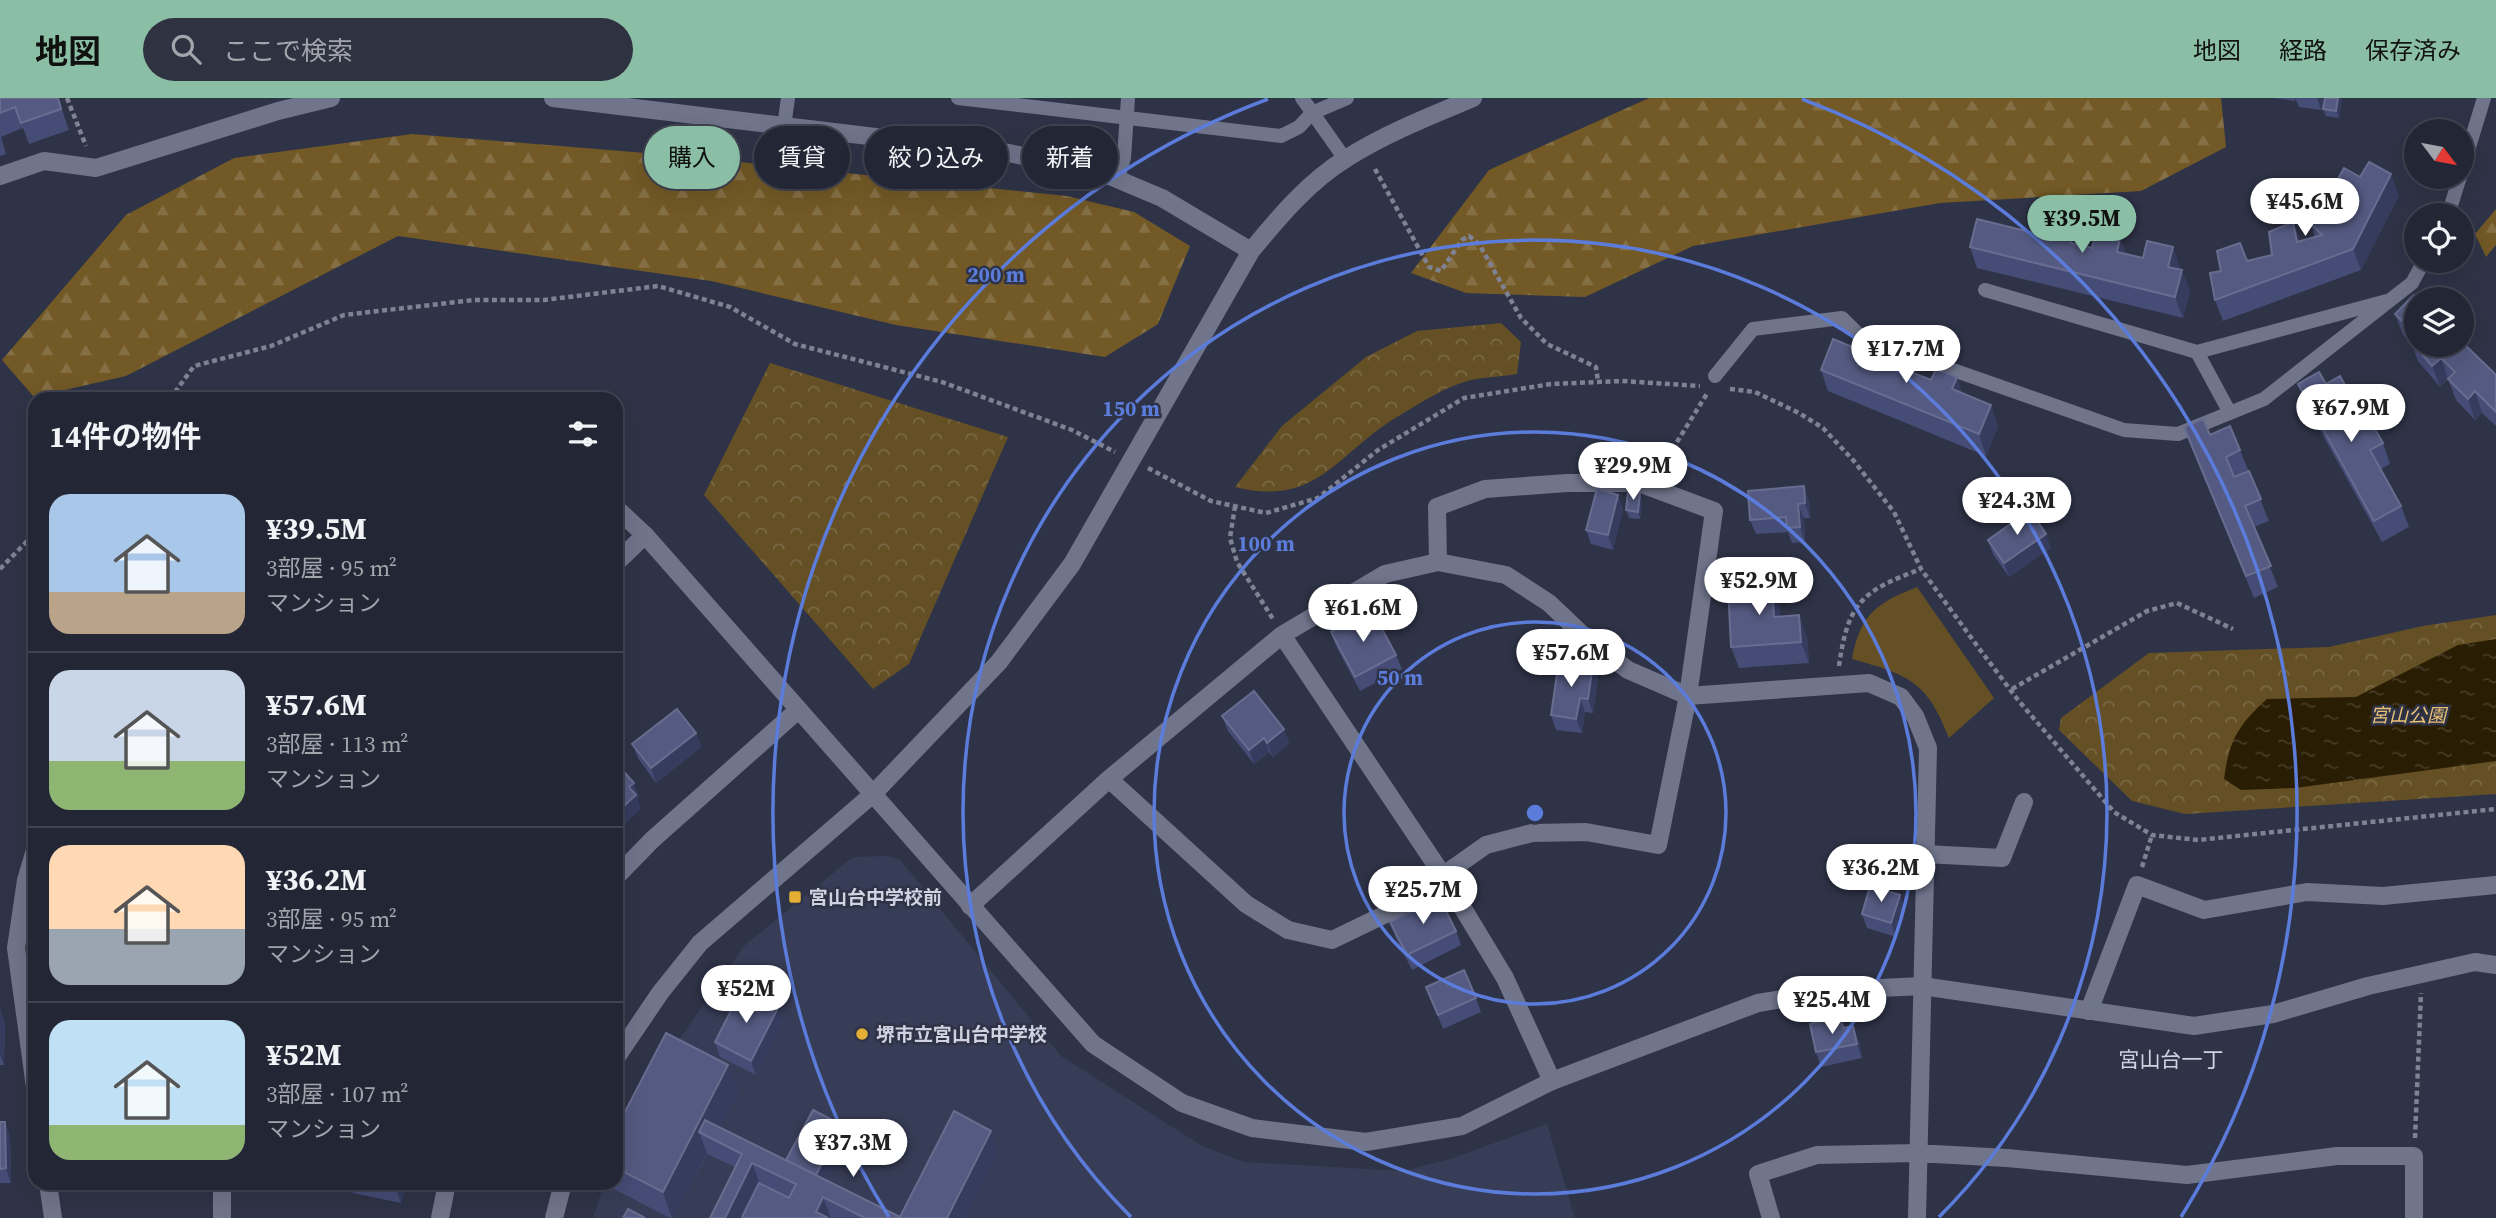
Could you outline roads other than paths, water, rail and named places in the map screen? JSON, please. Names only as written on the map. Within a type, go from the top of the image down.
[{"type":"street","points":[[0,176],[44,161],[96,168],[275,104],[331,98]]},
{"type":"street","points":[[553,98],[776,126]]},
{"type":"street","points":[[623,1048],[660,993],[700,943],[873,794],[999,662],[1072,564],[1251,251],[1288,206],[1345,159],[1391,134],[1473,98]]},
{"type":"street","points":[[850,135],[1022,156]]},
{"type":"street","points":[[1118,178],[1162,198],[1251,251]]},
{"type":"street","points":[[1110,779],[1246,904],[1288,930],[1332,940],[1394,910],[1486,845],[1532,833],[1586,832],[1658,845],[1689,696],[1714,511],[1639,483],[1567,483],[1485,489],[1437,507],[1438,562]]},
{"type":"street","points":[[623,515],[645,535],[797,712],[873,794],[1093,1044],[1182,1103],[1252,1128],[1366,1142],[1462,1126],[1552,1082],[1758,1003],[1839,990],[1922,986],[2194,1026],[2273,1014],[2475,962],[2496,965]]},
{"type":"street","points":[[623,556],[645,535]]},
{"type":"street","points":[[970,906],[1110,779],[1282,635],[1385,574],[1438,562],[1506,575],[1549,603],[1589,640],[1628,670],[1689,696],[1869,683],[1901,697],[1915,716],[1928,748],[1917,1218]]},
{"type":"street","points":[[1282,635],[1444,877],[1505,978],[1552,1082]]},
{"type":"street","points":[[623,870],[652,840],[797,712]]},
{"type":"street","points":[[1926,855],[2002,858],[2024,802]]},
{"type":"street","points":[[28,873],[16,948],[28,1036]]},
{"type":"street","points":[[2089,1011],[2137,885],[2204,910],[2307,892],[2383,895],[2496,885]]},
{"type":"street","points":[[1771,1218],[1758,1174],[1817,1154],[1917,1153],[2007,1158],[2187,1175],[2337,1156],[2414,1156],[2414,1218]]},
{"type":"street","points":[[49,1190],[53,1218]]},
{"type":"street","points":[[222,1190],[222,1218]]},
{"type":"street","points":[[440,1218],[446,1190]]},
{"type":"street","points":[[554,1218],[561,1190]]},
{"type":"lane","points":[[784,126],[789,98]]},
{"type":"lane","points":[[958,98],[1281,136],[1299,127],[1312,113],[1347,98]]},
{"type":"lane","points":[[1118,178],[1124,158],[1128,98]]},
{"type":"lane","points":[[1302,98],[1345,159]]},
{"type":"lane","points":[[2474,131],[2484,98]]},
{"type":"lane","points":[[1713,381],[1754,329],[1842,318],[1862,338],[2124,430],[2178,434],[2264,399],[2392,300],[2412,283],[2417,273]]},
{"type":"lane","points":[[1985,290],[2197,352],[2392,300]]},
{"type":"lane","points":[[2197,352],[2230,413]]},
{"type":"water","points":[[2496,639],[2496,761],[2295,788],[2241,790],[2224,779],[2236,734],[2267,699],[2356,697],[2458,645]]},
{"type":"place","name":"宮山台中学校前","points":[[795,897]]},
{"type":"place","name":"堺市立宮山台中学校","points":[[862,1034]]},
{"type":"district","name":"宮山台一丁","points":[[2171,1060]]},
{"type":"park label","name":"宮山公園","points":[[2408,715]]}]
